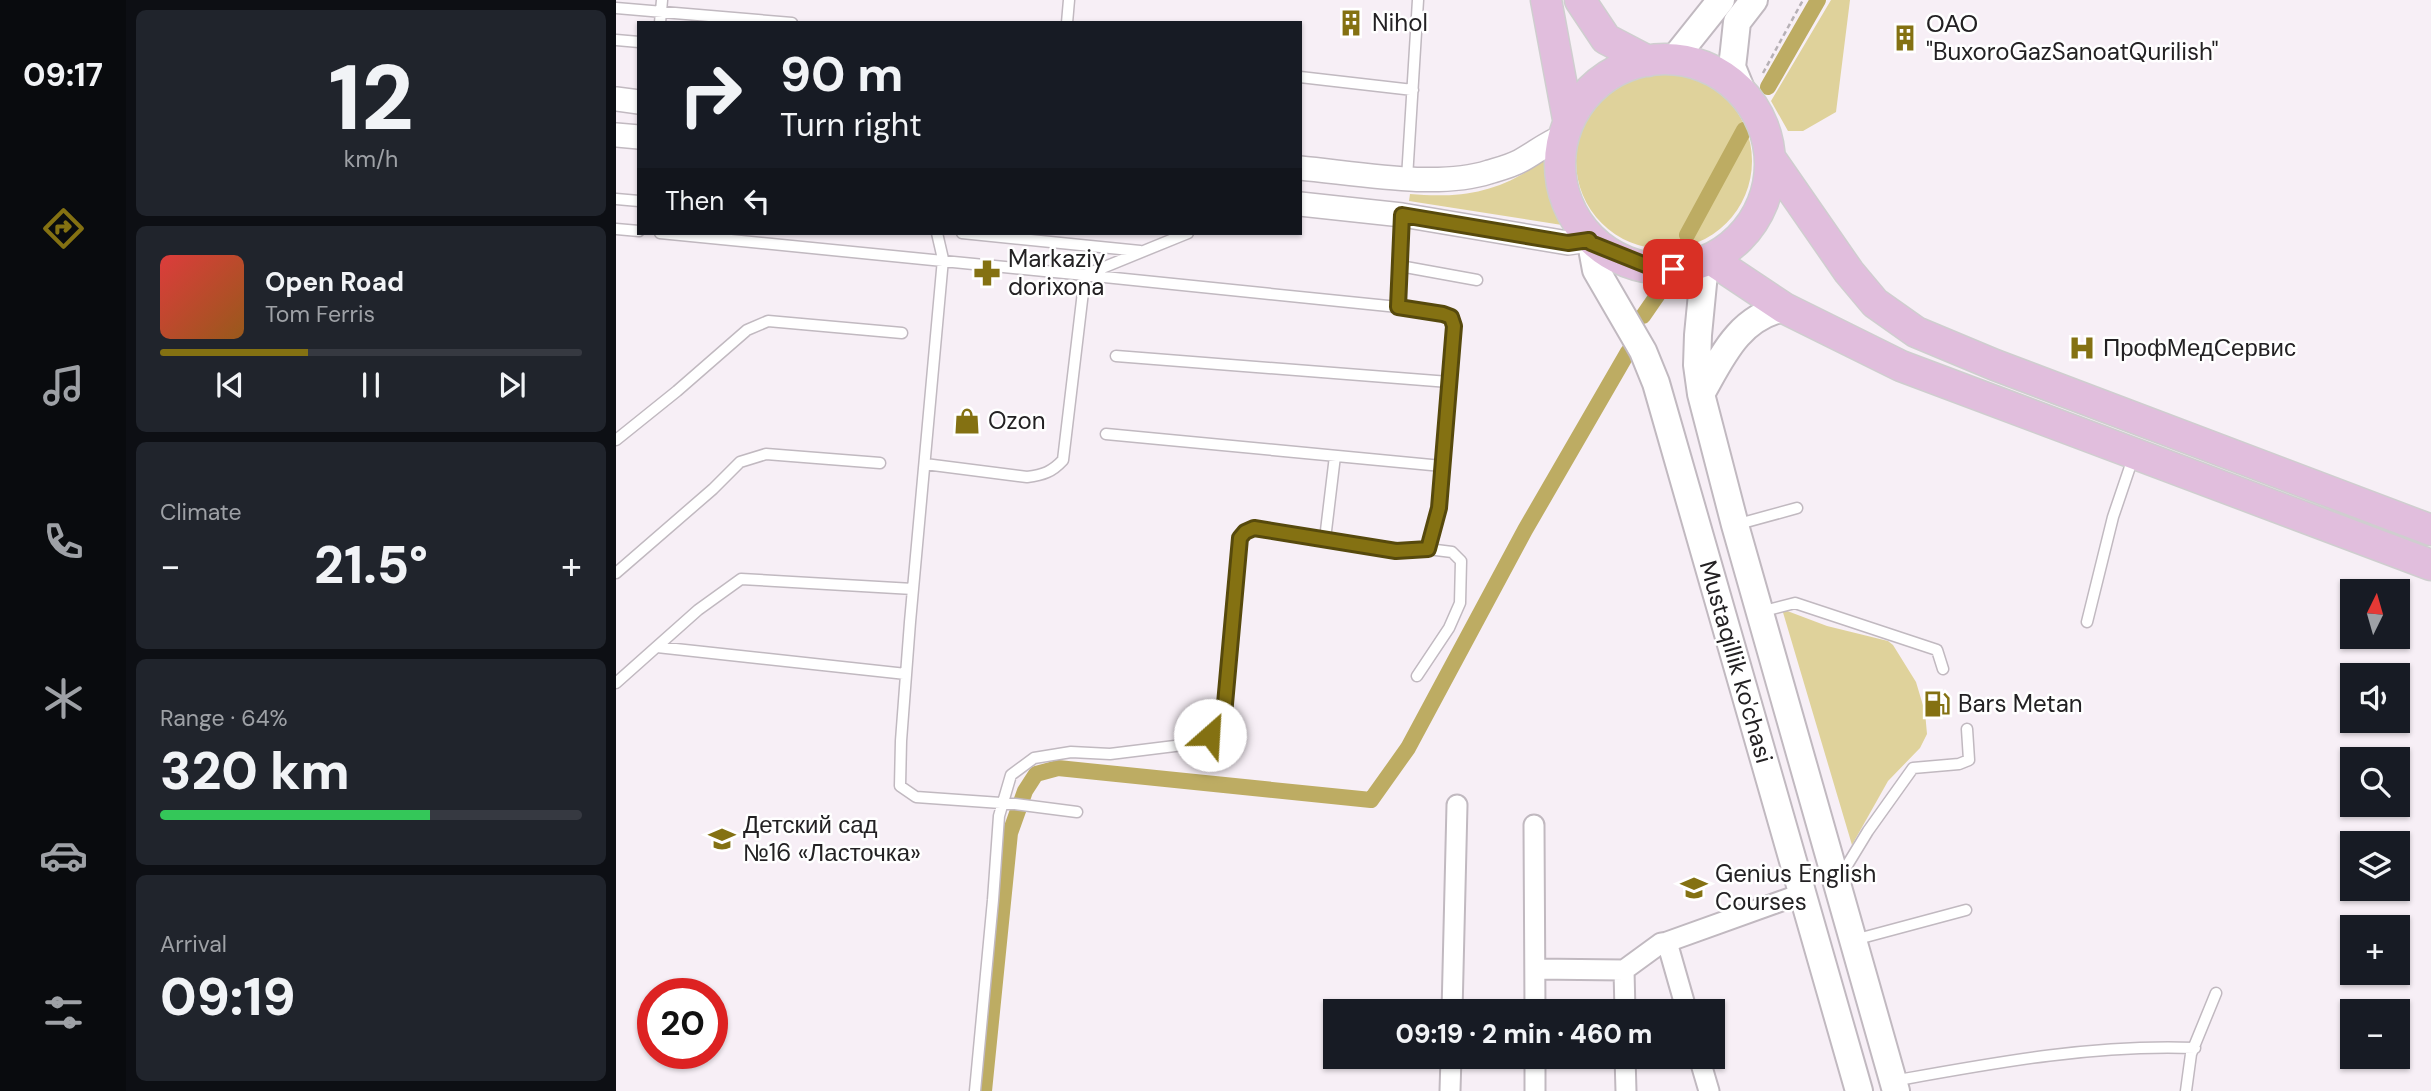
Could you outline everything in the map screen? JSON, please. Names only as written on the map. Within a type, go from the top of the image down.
[{"type":"main road","points":[[1546,0],[1565,128],[1559,173],[1567,207],[1590,241],[1648,266],[1673,269],[1709,261],[1749,228],[1766,193],[1770,158],[1763,122],[1743,94],[1732,67],[1738,22],[1754,0]]},
{"type":"main road","points":[[1580,0],[1606,39],[1661,61],[1699,66],[1723,77],[1743,94]]},
{"type":"main road","points":[[1565,128],[1591,90],[1617,71],[1661,61],[1721,0]]},
{"type":"main road","points":[[1770,158],[1849,272],[1875,303],[1916,332],[1995,365],[2431,530]]},
{"type":"main road","name":"Mustaqillik ko'chasi","points":[[1590,241],[1596,270],[1643,351],[1656,383],[1859,1091]]},
{"type":"main road","points":[[1709,261],[1784,307],[1901,366],[2431,565]]},
{"type":"main road","name":"Mustaqillik ko'chasi","points":[[1709,261],[1698,335],[1697,365],[1701,394],[1735,526],[1894,1086]]},
{"type":"main road","points":[[1701,394],[1740,332],[1767,312],[1784,307]]},
{"type":"main road","points":[[2135,453],[2148,423]]},
{"type":"main road","points":[[1804,903],[1839,893]]},
{"type":"street","points":[[616,99],[637,102]]},
{"type":"street","points":[[1302,168],[1407,178],[1452,179],[1486,173],[1520,161],[1565,128]]},
{"type":"street","points":[[616,135],[637,137]]},
{"type":"street","points":[[1302,204],[1402,215],[1568,243],[1590,241]]},
{"type":"street","points":[[1452,999],[1457,805]]},
{"type":"street","points":[[1534,825],[1535,999]]},
{"type":"street","points":[[1535,969],[1624,970],[1661,943],[1804,903]]},
{"type":"street","points":[[1667,942],[1683,999]]},
{"type":"street","points":[[1624,970],[1625,999]]},
{"type":"street","points":[[1450,1091],[1451,1069]]},
{"type":"street","points":[[1535,1069],[1535,1091]]},
{"type":"street","points":[[1625,1069],[1626,1091]]},
{"type":"street","points":[[1703,1069],[1709,1091]]},
{"type":"lane","points":[[1067,21],[1069,0]]},
{"type":"lane","points":[[1407,178],[1418,0]]},
{"type":"lane","points":[[616,8],[661,5],[777,21]]},
{"type":"lane","points":[[616,40],[637,41]]},
{"type":"lane","points":[[1302,76],[1413,90]]},
{"type":"lane","points":[[616,199],[637,201]]},
{"type":"lane","points":[[1398,307],[1402,215]]},
{"type":"lane","points":[[616,229],[637,231]]},
{"type":"lane","points":[[682,235],[943,259],[1398,307],[1451,317],[1454,326],[1439,508],[1428,549]]},
{"type":"lane","points":[[937,235],[943,259],[906,674],[900,786],[916,797],[1015,804],[1077,812]]},
{"type":"lane","points":[[981,235],[1144,251]]},
{"type":"lane","points":[[1085,275],[1183,235]]},
{"type":"lane","points":[[1399,266],[1477,280]]},
{"type":"lane","points":[[925,464],[1027,477],[1055,469],[1063,460],[1085,275]]},
{"type":"lane","points":[[616,440],[747,330],[768,321],[902,333]]},
{"type":"lane","points":[[1116,356],[1449,383]]},
{"type":"lane","points":[[1106,434],[1442,466]]},
{"type":"lane","points":[[2087,622],[2113,517],[2135,453]]},
{"type":"lane","points":[[616,573],[713,489],[740,462],[766,454],[880,463]]},
{"type":"lane","points":[[1325,539],[1335,456]]},
{"type":"lane","points":[[1735,526],[1797,508]]},
{"type":"lane","points":[[975,1091],[1001,803],[1011,775],[1034,758],[1071,752],[1110,754],[1191,744],[1210,735],[1224,715],[1240,538],[1245,532],[1254,528],[1396,551],[1428,549],[1452,552],[1461,561],[1460,603],[1449,628],[1417,676]]},
{"type":"lane","points":[[616,683],[698,610],[741,579],[913,589]]},
{"type":"lane","points":[[1760,612],[1794,604],[1807,608],[1937,650],[1943,670]]},
{"type":"lane","points":[[657,648],[906,674]]},
{"type":"lane","points":[[1839,893],[1868,831],[1913,768],[1959,764],[1969,760],[1967,729]]},
{"type":"lane","points":[[1854,941],[1966,910]]},
{"type":"lane","points":[[2186,1091],[2191,1054],[2216,993]]},
{"type":"lane","points":[[1894,1086],[1983,1065],[2091,1051],[2153,1046],[2195,1048]]},
{"type":"path","points":[[1763,72],[1803,0]]},
{"type":"shaded area","points":[[1831,0],[1850,0],[1836,112],[1803,131],[1788,131],[1771,101]]},
{"type":"shaded area","points":[[1664,73],[1698,80],[1726,99],[1745,127],[1752,161],[1745,195],[1726,223],[1698,242],[1664,249],[1630,242],[1602,223],[1583,195],[1576,161],[1583,127],[1602,99],[1630,80]]},
{"type":"shaded area","points":[[1548,156],[1548,182],[1562,225],[1409,201],[1410,194],[1448,195],[1500,185]]},
{"type":"shaded area","points":[[1782,609],[1827,626],[1888,641],[1916,682],[1925,712],[1927,734],[1920,748],[1888,781],[1852,845]]},
{"type":"waterway","points":[[1768,87],[1818,0]]},
{"type":"waterway","points":[[1687,235],[1744,130]]},
{"type":"waterway","points":[[1643,316],[1663,287]]},
{"type":"waterway","points":[[984,1091],[1010,833],[1025,791],[1036,774],[1058,768],[1371,800],[1408,748],[1525,530],[1628,352]]},
{"type":"place","name":"Nihol","points":[[1351,23]]},
{"type":"place","name":"ОАО \"BuxoroGazSanoatQurilish\"","points":[[1905,38]]},
{"type":"place","name":"Markaziy dorixona","points":[[987,273]]},
{"type":"place","name":"ПрофМедСервис","points":[[2082,348]]},
{"type":"place","name":"Ozon","points":[[967,421]]},
{"type":"place","name":"Bars Metan","points":[[1937,704]]},
{"type":"place","name":"Детский сад №16 «Ласточка»","points":[[722,839]]},
{"type":"place","name":"Genius English Courses","points":[[1694,888]]},
{"type":"route","points":[[1210,735],[1224,715],[1240,538],[1245,532],[1254,528],[1396,551],[1428,549],[1439,508],[1454,326],[1451,317],[1443,314],[1398,307],[1402,215],[1568,243],[1589,240],[1648,266],[1673,269]]}]
